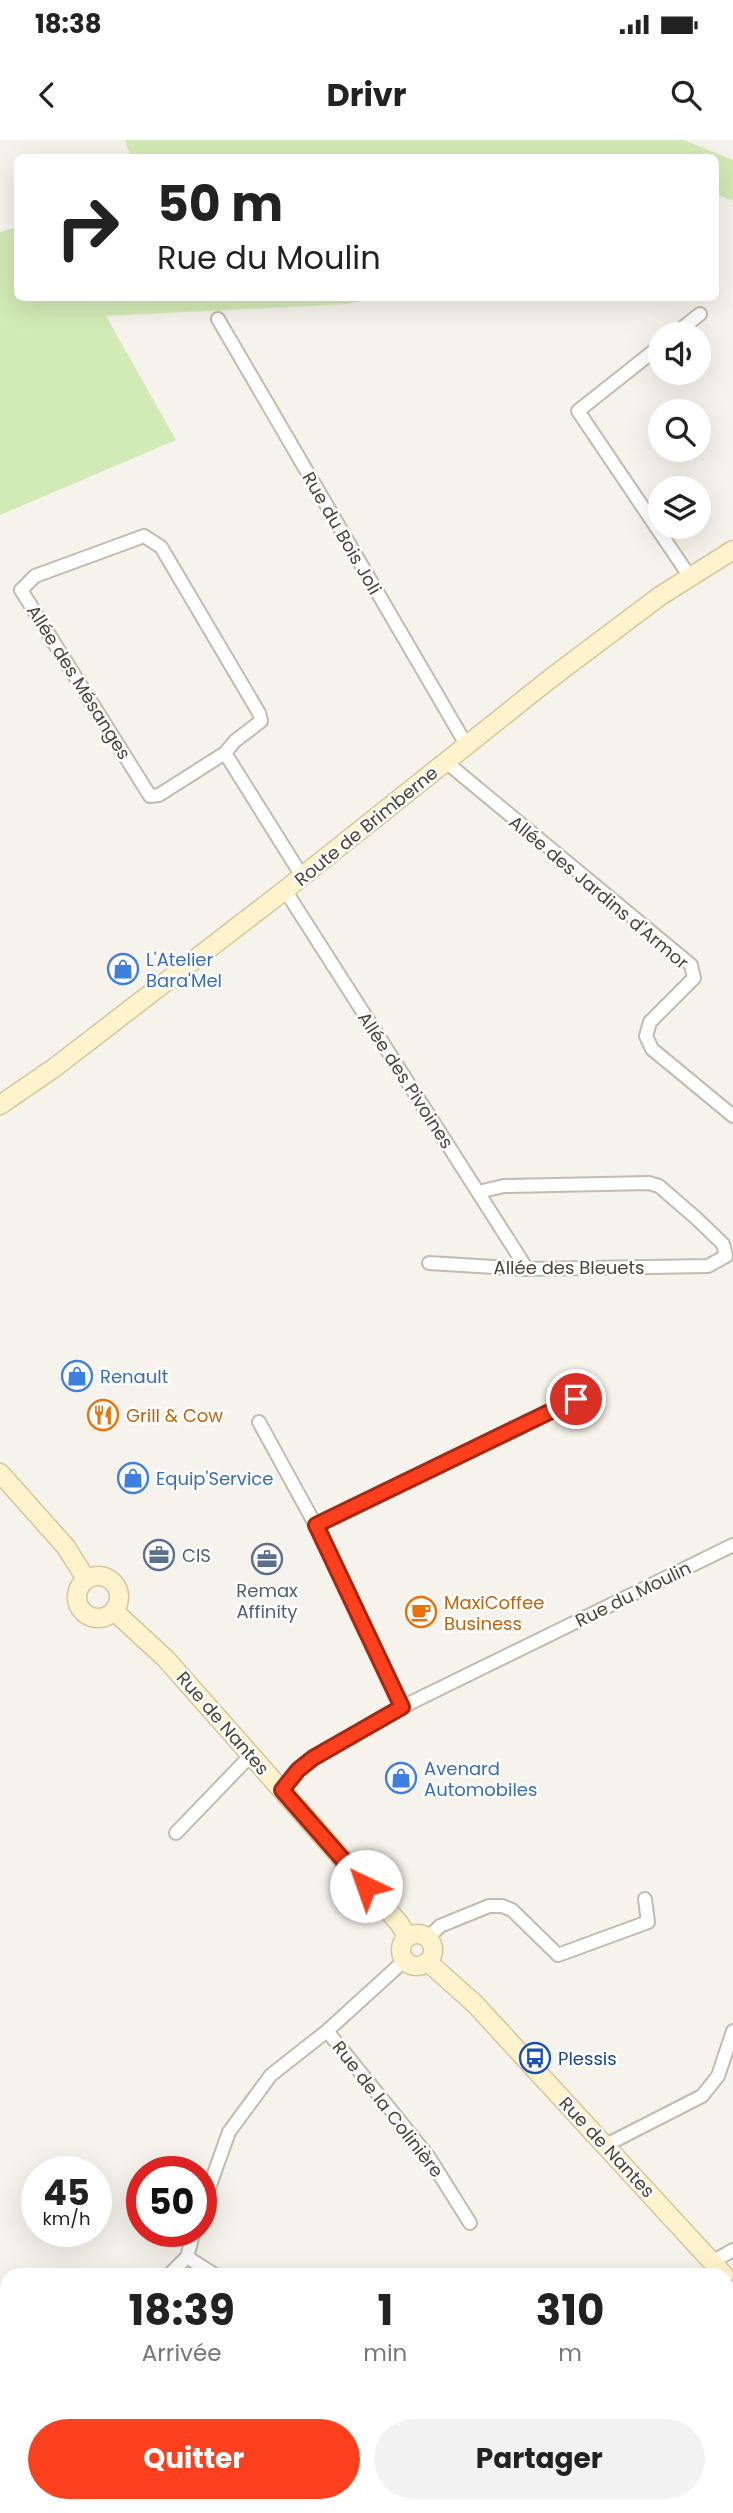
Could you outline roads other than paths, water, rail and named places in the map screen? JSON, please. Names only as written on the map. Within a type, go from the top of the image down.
[{"type":"main road","name":"Route de Brimberne","points":[[0,1104],[54,1068],[660,596],[733,550]]},
{"type":"main road","points":[[0,1473],[66,1547],[86,1579]]},
{"type":"main road","points":[[99,1576],[111,1580],[119,1599],[114,1611],[109,1615],[95,1618],[83,1612],[77,1595],[86,1579],[99,1576]]},
{"type":"main road","name":"Rue de Nantes","points":[[114,1611],[166,1659],[399,1923],[407,1937]]},
{"type":"main road","points":[[420,1934],[428,1938],[433,1952],[428,1962],[419,1966],[409,1964],[405,1960],[402,1946],[407,1937],[420,1934]]},
{"type":"main road","name":"Rue de Nantes","points":[[428,1962],[475,2004],[718,2268]]},
{"type":"street","points":[[690,322],[700,314]]},
{"type":"street","name":"Rue du Bois Joli","points":[[218,319],[467,746]]},
{"type":"street","points":[[648,356],[578,411],[690,577]]},
{"type":"street","name":"Allée des Mésanges","points":[[144,536],[161,547],[260,713],[261,721],[235,741],[225,753],[159,795],[150,796],[21,590],[35,576],[144,536]]},
{"type":"street","points":[[225,753],[302,876]]},
{"type":"street","name":"Allée des Jardins d'Armor","points":[[446,762],[691,965],[694,978],[650,1022],[646,1036],[652,1049],[733,1116]]},
{"type":"street","name":"Allée des Pivoines","points":[[285,890],[527,1269]]},
{"type":"street","name":"Allée des Bleuets","points":[[429,1263],[527,1269],[708,1266],[726,1256],[723,1244],[659,1186],[649,1183],[504,1186],[478,1192]]},
{"type":"street","points":[[316,1525],[576,1399]]},
{"type":"street","points":[[259,1422],[316,1525],[402,1707]]},
{"type":"street","name":"Rue du Moulin","points":[[282,1790],[298,1770],[313,1758],[402,1707],[733,1545]]},
{"type":"street","points":[[176,1833],[251,1755]]},
{"type":"street","points":[[428,1938],[440,1926],[489,1906],[502,1906],[512,1910],[558,1955],[648,1922],[645,1899]]},
{"type":"street","points":[[217,2165],[229,2132],[271,2075],[327,2031],[405,1960]]},
{"type":"street","name":"Rue de la Colinière","points":[[327,2031],[428,2156],[470,2223]]},
{"type":"street","points":[[606,2145],[702,2096],[718,2076],[733,2031]]},
{"type":"street","points":[[176,2268],[187,2257],[190,2247]]},
{"type":"street","points":[[723,2268],[733,2250]]},
{"type":"street","points":[[187,2257],[204,2268]]},
{"type":"place","name":"L'Atelier Bara'Mel","points":[[123,969]]},
{"type":"place","name":"Renault","points":[[77,1376]]},
{"type":"place","name":"Grill & Cow","points":[[103,1415]]},
{"type":"place","name":"Equip'Service","points":[[133,1478]]},
{"type":"place","name":"CIS","points":[[159,1555]]},
{"type":"place","name":"Remax Affinity","points":[[267,1559]]},
{"type":"place","name":"MaxiCoffee Business","points":[[421,1612]]},
{"type":"place","name":"Avenard Automobiles","points":[[401,1778]]},
{"type":"place","name":"Plessis","points":[[535,2058]]}]
